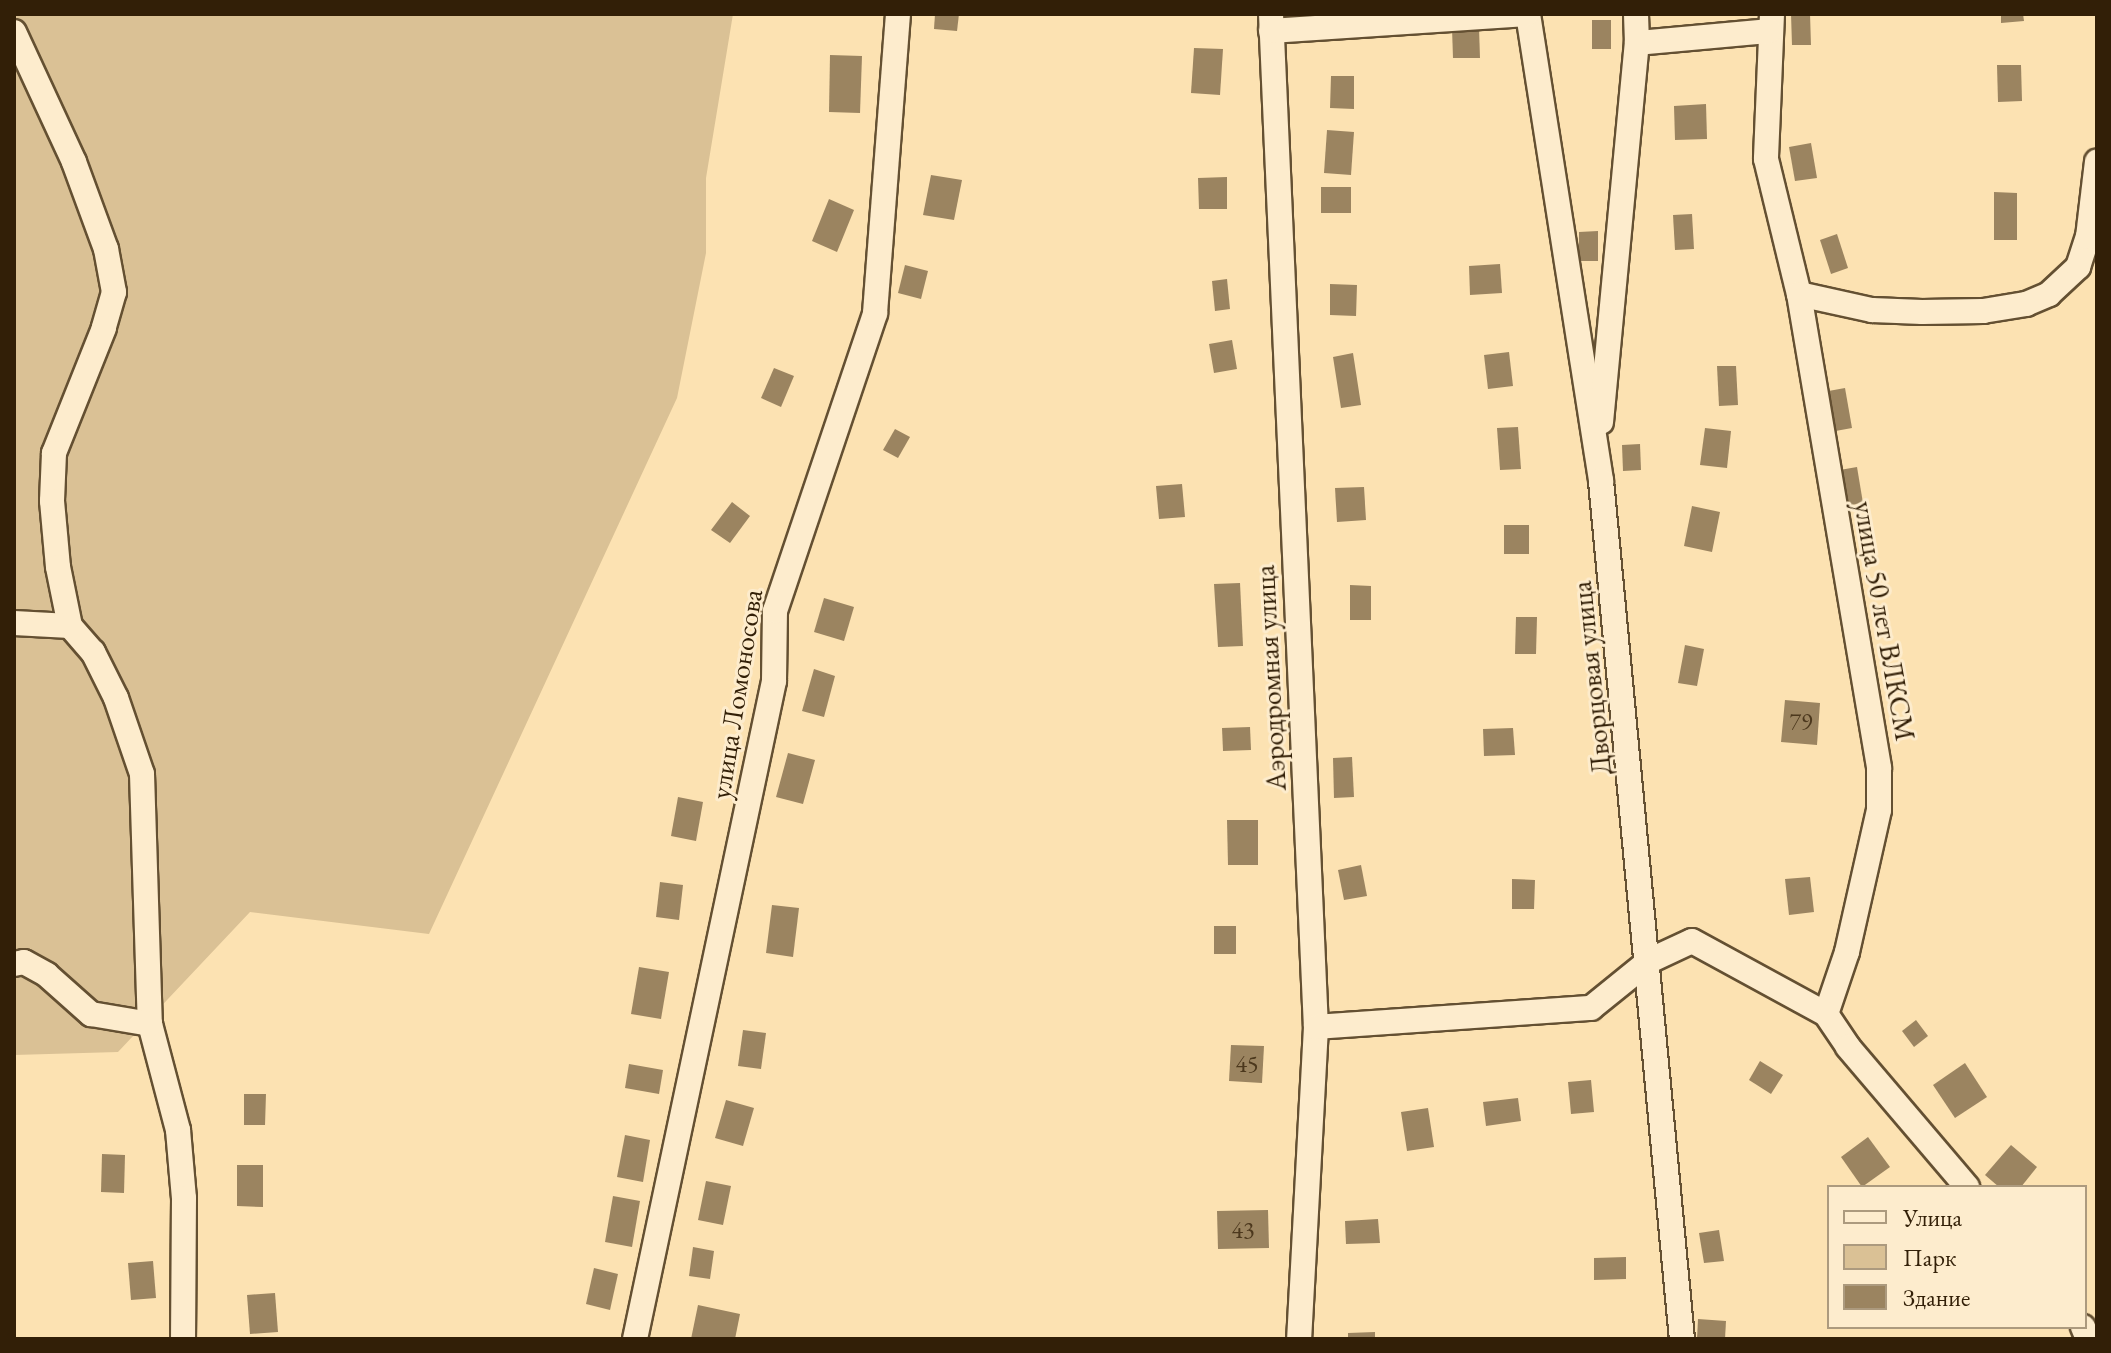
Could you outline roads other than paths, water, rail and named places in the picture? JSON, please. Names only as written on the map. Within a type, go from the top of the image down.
[{"type":"street","name":"улица Ломоносова","points":[[635,1339],[774,681],[775,611],[875,313],[898,14]]},
{"type":"street","points":[[1271,22],[1527,14]]},
{"type":"street","name":"Дворцовая улица","points":[[1527,14],[1597,458],[1649,961],[1682,1339]]},
{"type":"street","points":[[1597,458],[1637,43],[1636,14]]},
{"type":"street","name":"Аэродромная улица","points":[[1271,22],[1316,1027],[1299,1339]]},
{"type":"street","points":[[1637,43],[1771,23]]},
{"type":"street","name":"улица 50 лет ВЛКСМ","points":[[1771,23],[1766,159],[1799,294],[1879,768],[1879,810],[1847,952],[1826,1014]]},
{"type":"street","points":[[14,32],[74,162],[106,249],[114,292],[104,328],[54,453],[52,501],[58,567],[70,626],[93,652],[116,698],[142,774],[150,1024],[178,1130],[184,1198],[183,1339]]},
{"type":"street","points":[[1799,294],[1872,310],[1983,311],[2026,304],[2049,294],[2088,265],[2088,237],[2097,162]]},
{"type":"street","points":[[14,623],[70,626]]},
{"type":"street","points":[[1316,1027],[1591,1008],[1649,961],[1692,941],[1826,1014],[1848,1047],[1965,1185]]},
{"type":"street","points":[[14,964],[24,962],[47,975],[91,1014],[150,1024]]}]
